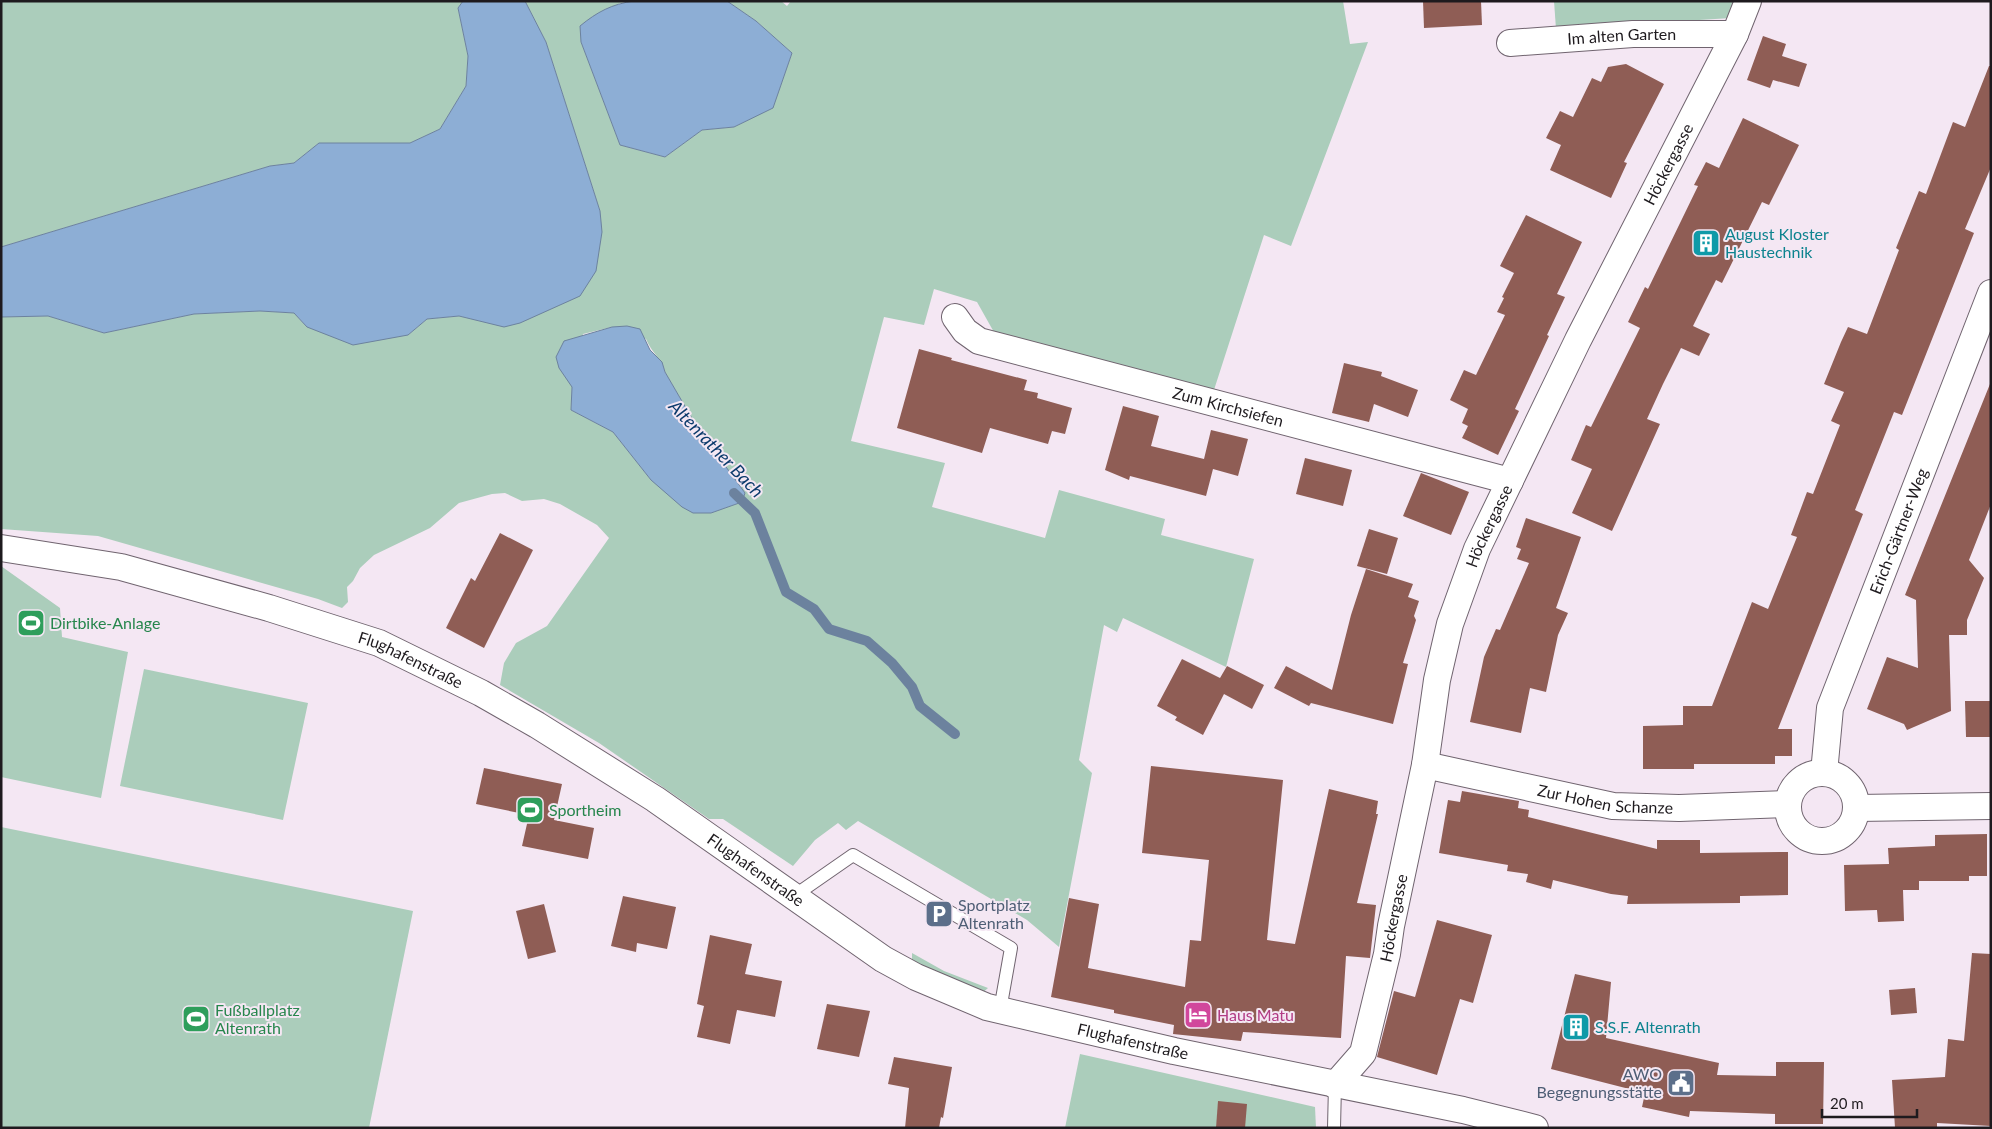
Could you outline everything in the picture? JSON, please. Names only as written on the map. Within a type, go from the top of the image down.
[{"type":"street","name":"Höckergasse","points":[[1335,1085],[1363,1053],[1387,954],[1391,926],[1425,765],[1437,680],[1450,624],[1478,549],[1630,237],[1735,34],[1748,1]]},
{"type":"street","name":"Im alten Garten","points":[[1510,43],[1633,34],[1735,34]]},
{"type":"street","name":"Erich-Gärtner-Weg","points":[[1824,773],[1830,708],[1991,294]]},
{"type":"street","name":"Zum Kirchsiefen","points":[[955,318],[965,331],[979,341],[1510,481]]},
{"type":"street","name":"Flughafenstraße","points":[[1,548],[121,567],[293,615],[379,643],[481,693],[537,725],[655,799],[883,959],[949,992],[1000,1010],[1122,1040],[1463,1110],[1535,1128]]},
{"type":"street","name":"Zur Hohen Schanze","points":[[1425,765],[1613,806],[1679,808],[1788,804]]},
{"type":"street","points":[[1824,773],[1844,780],[1852,789],[1857,808],[1853,823],[1844,834],[1832,840],[1816,841],[1797,830],[1791,820],[1788,804],[1790,795],[1798,782],[1810,775],[1824,773]]},
{"type":"street","points":[[1857,808],[1991,806]]},
{"type":"lane","points":[[794,896],[853,855],[1011,948],[1000,1010]]},
{"type":"lane","points":[[1334,1128],[1335,1085]]},
{"type":"green space","points":[[1,1],[463,1],[458,8],[468,56],[466,86],[440,129],[410,143],[319,143],[294,163],[270,166],[1,247]]},
{"type":"green space","points":[[525,1],[634,1],[620,3],[581,42],[620,145],[665,157],[702,130],[734,127],[773,107],[792,53],[756,21],[727,1],[781,1],[787,6],[791,1],[1343,1],[1350,44],[1368,42],[1291,246],[1264,235],[1213,393],[995,334],[977,302],[934,289],[924,325],[884,317],[851,441],[945,463],[932,507],[1045,538],[1059,490],[1165,519],[1161,535],[1254,559],[1226,667],[1123,618],[1117,632],[1104,625],[1079,760],[1092,773],[1059,947],[1027,920],[858,821],[846,830],[838,823],[815,840],[793,866],[723,819],[709,819],[599,743],[500,685],[504,663],[516,643],[547,626],[609,538],[597,525],[560,504],[544,499],[522,501],[505,493],[492,494],[459,503],[430,528],[374,555],[360,568],[353,581],[347,587],[348,602],[342,608],[318,599],[98,536],[1,529],[1,317],[48,316],[104,333],[194,314],[260,311],[294,313],[307,327],[408,335],[427,319],[459,316],[504,326],[600,211],[546,42]],"holes":[[[612,327],[646,339],[697,427],[745,493],[742,502],[710,513],[651,480],[613,432],[571,410],[572,387],[583,334]]]},
{"type":"green space","points":[[1554,1],[1736,1],[1731,18],[1556,29]]},
{"type":"green space","points":[[1,566],[60,608],[62,637],[128,652],[101,798],[1,777]]},
{"type":"green space","points":[[144,669],[308,703],[283,820],[120,786]]},
{"type":"green space","name":"Fußballplatz Altenrath","points":[[1,827],[413,911],[369,1128],[1,1128]]},
{"type":"green space","points":[[912,953],[944,971],[988,988],[980,995],[912,964]]},
{"type":"green space","points":[[1080,1054],[1315,1107],[1316,1128],[1065,1128]]},
{"type":"water","points":[[463,1],[525,1],[546,42],[600,211],[602,232],[596,271],[580,296],[520,323],[504,327],[459,316],[427,319],[408,335],[353,345],[307,327],[294,313],[260,311],[194,314],[104,333],[48,316],[1,317],[1,247],[270,166],[294,163],[319,143],[410,143],[440,129],[466,86],[468,56],[458,8]]},
{"type":"water","points":[[634,1],[727,1],[756,21],[792,53],[773,108],[734,127],[702,130],[665,157],[620,145],[581,42],[580,26],[605,9]]},
{"type":"water","points":[[627,326],[640,329],[650,350],[662,362],[665,372],[697,427],[745,493],[742,502],[711,513],[693,513],[682,507],[651,480],[613,432],[571,410],[572,387],[559,368],[556,357],[564,341],[612,327]]},
{"type":"building","points":[[1423,1],[1481,1],[1482,25],[1424,28]]},
{"type":"building","points":[[1763,36],[1786,44],[1782,56],[1807,64],[1799,87],[1773,80],[1770,88],[1747,80]]},
{"type":"building","points":[[1626,64],[1664,84],[1624,162],[1627,163],[1611,198],[1550,170],[1561,145],[1546,138],[1560,111],[1573,117],[1592,78],[1601,82],[1608,67]]},
{"type":"building","points":[[1989,66],[1991,66],[1991,167],[1965,229],[1974,233],[1902,415],[1894,412],[1855,510],[1863,514],[1778,729],[1792,729],[1792,756],[1775,756],[1775,764],[1694,764],[1694,769],[1643,769],[1643,726],[1683,725],[1683,706],[1712,706],[1752,602],[1768,609],[1797,537],[1791,535],[1807,492],[1813,494],[1840,425],[1831,421],[1844,392],[1824,384],[1841,342],[1848,327],[1867,334],[1899,250],[1896,248],[1919,191],[1926,194],[1953,122],[1965,127]]},
{"type":"building","points":[[1743,118],[1799,145],[1769,205],[1762,202],[1722,283],[1716,280],[1693,326],[1710,334],[1699,356],[1681,348],[1663,384],[1647,419],[1660,424],[1612,531],[1572,513],[1592,469],[1571,460],[1586,425],[1591,427],[1640,328],[1628,322],[1645,287],[1648,289],[1698,186],[1694,185],[1706,162],[1719,168]]},
{"type":"building","points":[[1526,215],[1582,242],[1557,294],[1565,297],[1515,409],[1519,411],[1498,455],[1462,438],[1468,426],[1462,423],[1468,409],[1450,400],[1464,370],[1476,375],[1505,315],[1497,312],[1514,273],[1500,266]]},
{"type":"building","points":[[919,349],[952,358],[951,360],[1027,380],[1024,390],[1038,393],[1037,398],[1072,408],[1065,434],[1052,431],[1048,444],[990,428],[982,453],[897,428]]},
{"type":"building","points":[[1344,363],[1382,372],[1381,376],[1418,390],[1408,417],[1374,404],[1369,422],[1332,413]]},
{"type":"building","points":[[1990,384],[1991,504],[1969,560],[1984,578],[1967,620],[1967,635],[1949,635],[1951,711],[1907,730],[1904,724],[1867,709],[1887,657],[1918,668],[1916,600],[1905,595]]},
{"type":"building","points":[[1123,406],[1159,416],[1151,446],[1204,459],[1211,430],[1248,439],[1238,476],[1213,469],[1206,496],[1130,476],[1129,480],[1105,470]]},
{"type":"building","points":[[1305,458],[1352,470],[1343,506],[1296,494]]},
{"type":"building","points":[[1421,473],[1469,492],[1451,535],[1403,516]]},
{"type":"building","points":[[1526,518],[1581,537],[1556,608],[1568,613],[1558,635],[1546,692],[1530,688],[1521,733],[1470,722],[1484,657],[1496,629],[1500,630],[1529,563],[1517,559],[1521,549],[1516,547]]},
{"type":"building","points":[[1369,529],[1398,538],[1387,574],[1357,566]]},
{"type":"building","points":[[500,533],[533,550],[484,648],[446,628],[471,578],[475,581]]},
{"type":"building","points":[[1366,569],[1413,584],[1408,597],[1419,601],[1414,616],[1416,620],[1403,663],[1408,664],[1393,724],[1311,703],[1309,706],[1274,688],[1286,666],[1332,690],[1351,615]]},
{"type":"building","points":[[1182,659],[1220,678],[1227,666],[1264,685],[1252,709],[1224,694],[1203,735],[1175,720],[1177,717],[1157,706]]},
{"type":"building","points":[[1965,701],[1991,701],[1991,737],[1966,737]]},
{"type":"building","points":[[1151,766],[1283,780],[1267,940],[1295,944],[1329,789],[1378,801],[1376,814],[1378,814],[1357,903],[1376,905],[1370,958],[1346,956],[1341,1038],[1243,1032],[1241,1041],[1173,1034],[1174,1025],[1114,1013],[1114,1010],[1051,997],[1069,898],[1099,904],[1088,968],[1185,987],[1190,940],[1201,941],[1209,860],[1142,853]]},
{"type":"building","name":"Sportheim","points":[[484,768],[562,784],[554,820],[594,828],[588,859],[522,846],[529,815],[476,804]]},
{"type":"building","points":[[1462,791],[1519,801],[1518,808],[1529,810],[1528,817],[1657,849],[1657,840],[1700,840],[1700,853],[1788,852],[1788,895],[1740,896],[1740,903],[1627,904],[1628,896],[1611,894],[1553,880],[1551,889],[1526,882],[1528,874],[1507,871],[1508,865],[1439,853],[1448,800],[1460,802]]},
{"type":"building","points":[[1987,834],[1987,876],[1969,876],[1969,881],[1919,881],[1919,890],[1903,890],[1904,921],[1878,922],[1877,910],[1845,911],[1844,865],[1889,864],[1888,848],[1935,846],[1935,835]]},
{"type":"building","points":[[623,896],[676,907],[667,949],[637,943],[636,952],[611,946]]},
{"type":"building","points":[[544,904],[556,952],[528,959],[516,911]]},
{"type":"building","points":[[1437,920],[1492,935],[1473,1003],[1460,999],[1437,1075],[1377,1057],[1394,991],[1415,997]]},
{"type":"building","points":[[710,935],[752,944],[745,974],[782,981],[775,1017],[737,1010],[730,1044],[697,1037],[704,1006],[697,1004]]},
{"type":"building","points":[[1972,953],[1991,954],[1991,1126],[1937,1123],[1937,1128],[1895,1128],[1892,1080],[1945,1077],[1948,1039],[1964,1041]]},
{"type":"building","points":[[1575,974],[1611,982],[1606,1038],[1719,1063],[1717,1075],[1776,1076],[1776,1062],[1824,1062],[1823,1124],[1775,1124],[1775,1114],[1690,1111],[1689,1117],[1642,1107],[1645,1093],[1551,1069]]},
{"type":"building","points":[[1915,988],[1917,1013],[1891,1015],[1889,990]]},
{"type":"building","points":[[827,1004],[870,1011],[859,1057],[817,1049]]},
{"type":"building","points":[[894,1057],[952,1067],[943,1118],[941,1117],[939,1128],[905,1128],[909,1088],[888,1084]]},
{"type":"building","points":[[1218,1101],[1247,1104],[1245,1128],[1216,1128]]},
{"type":"waterway","name":"Altenrather Bach","points":[[734,493],[755,513],[786,592],[814,609],[829,629],[867,641],[892,663],[912,687],[920,706],[955,734]]},
{"type":"place","name":"August Kloster Haustechnik","points":[[1706,243]]},
{"type":"place","name":"Dirtbike-Anlage","points":[[31,623]]},
{"type":"place","name":"Sportheim","points":[[530,810]]},
{"type":"place","name":"Sportplatz Altenrath","points":[[939,914]]},
{"type":"place","name":"Haus Matu","points":[[1198,1015]]},
{"type":"place","name":"Fußballplatz Altenrath","points":[[196,1019]]},
{"type":"place","name":"S.S.F. Altenrath","points":[[1576,1027]]},
{"type":"place","name":"AWO Begegnungsstätte","points":[[1681,1083]]}]
